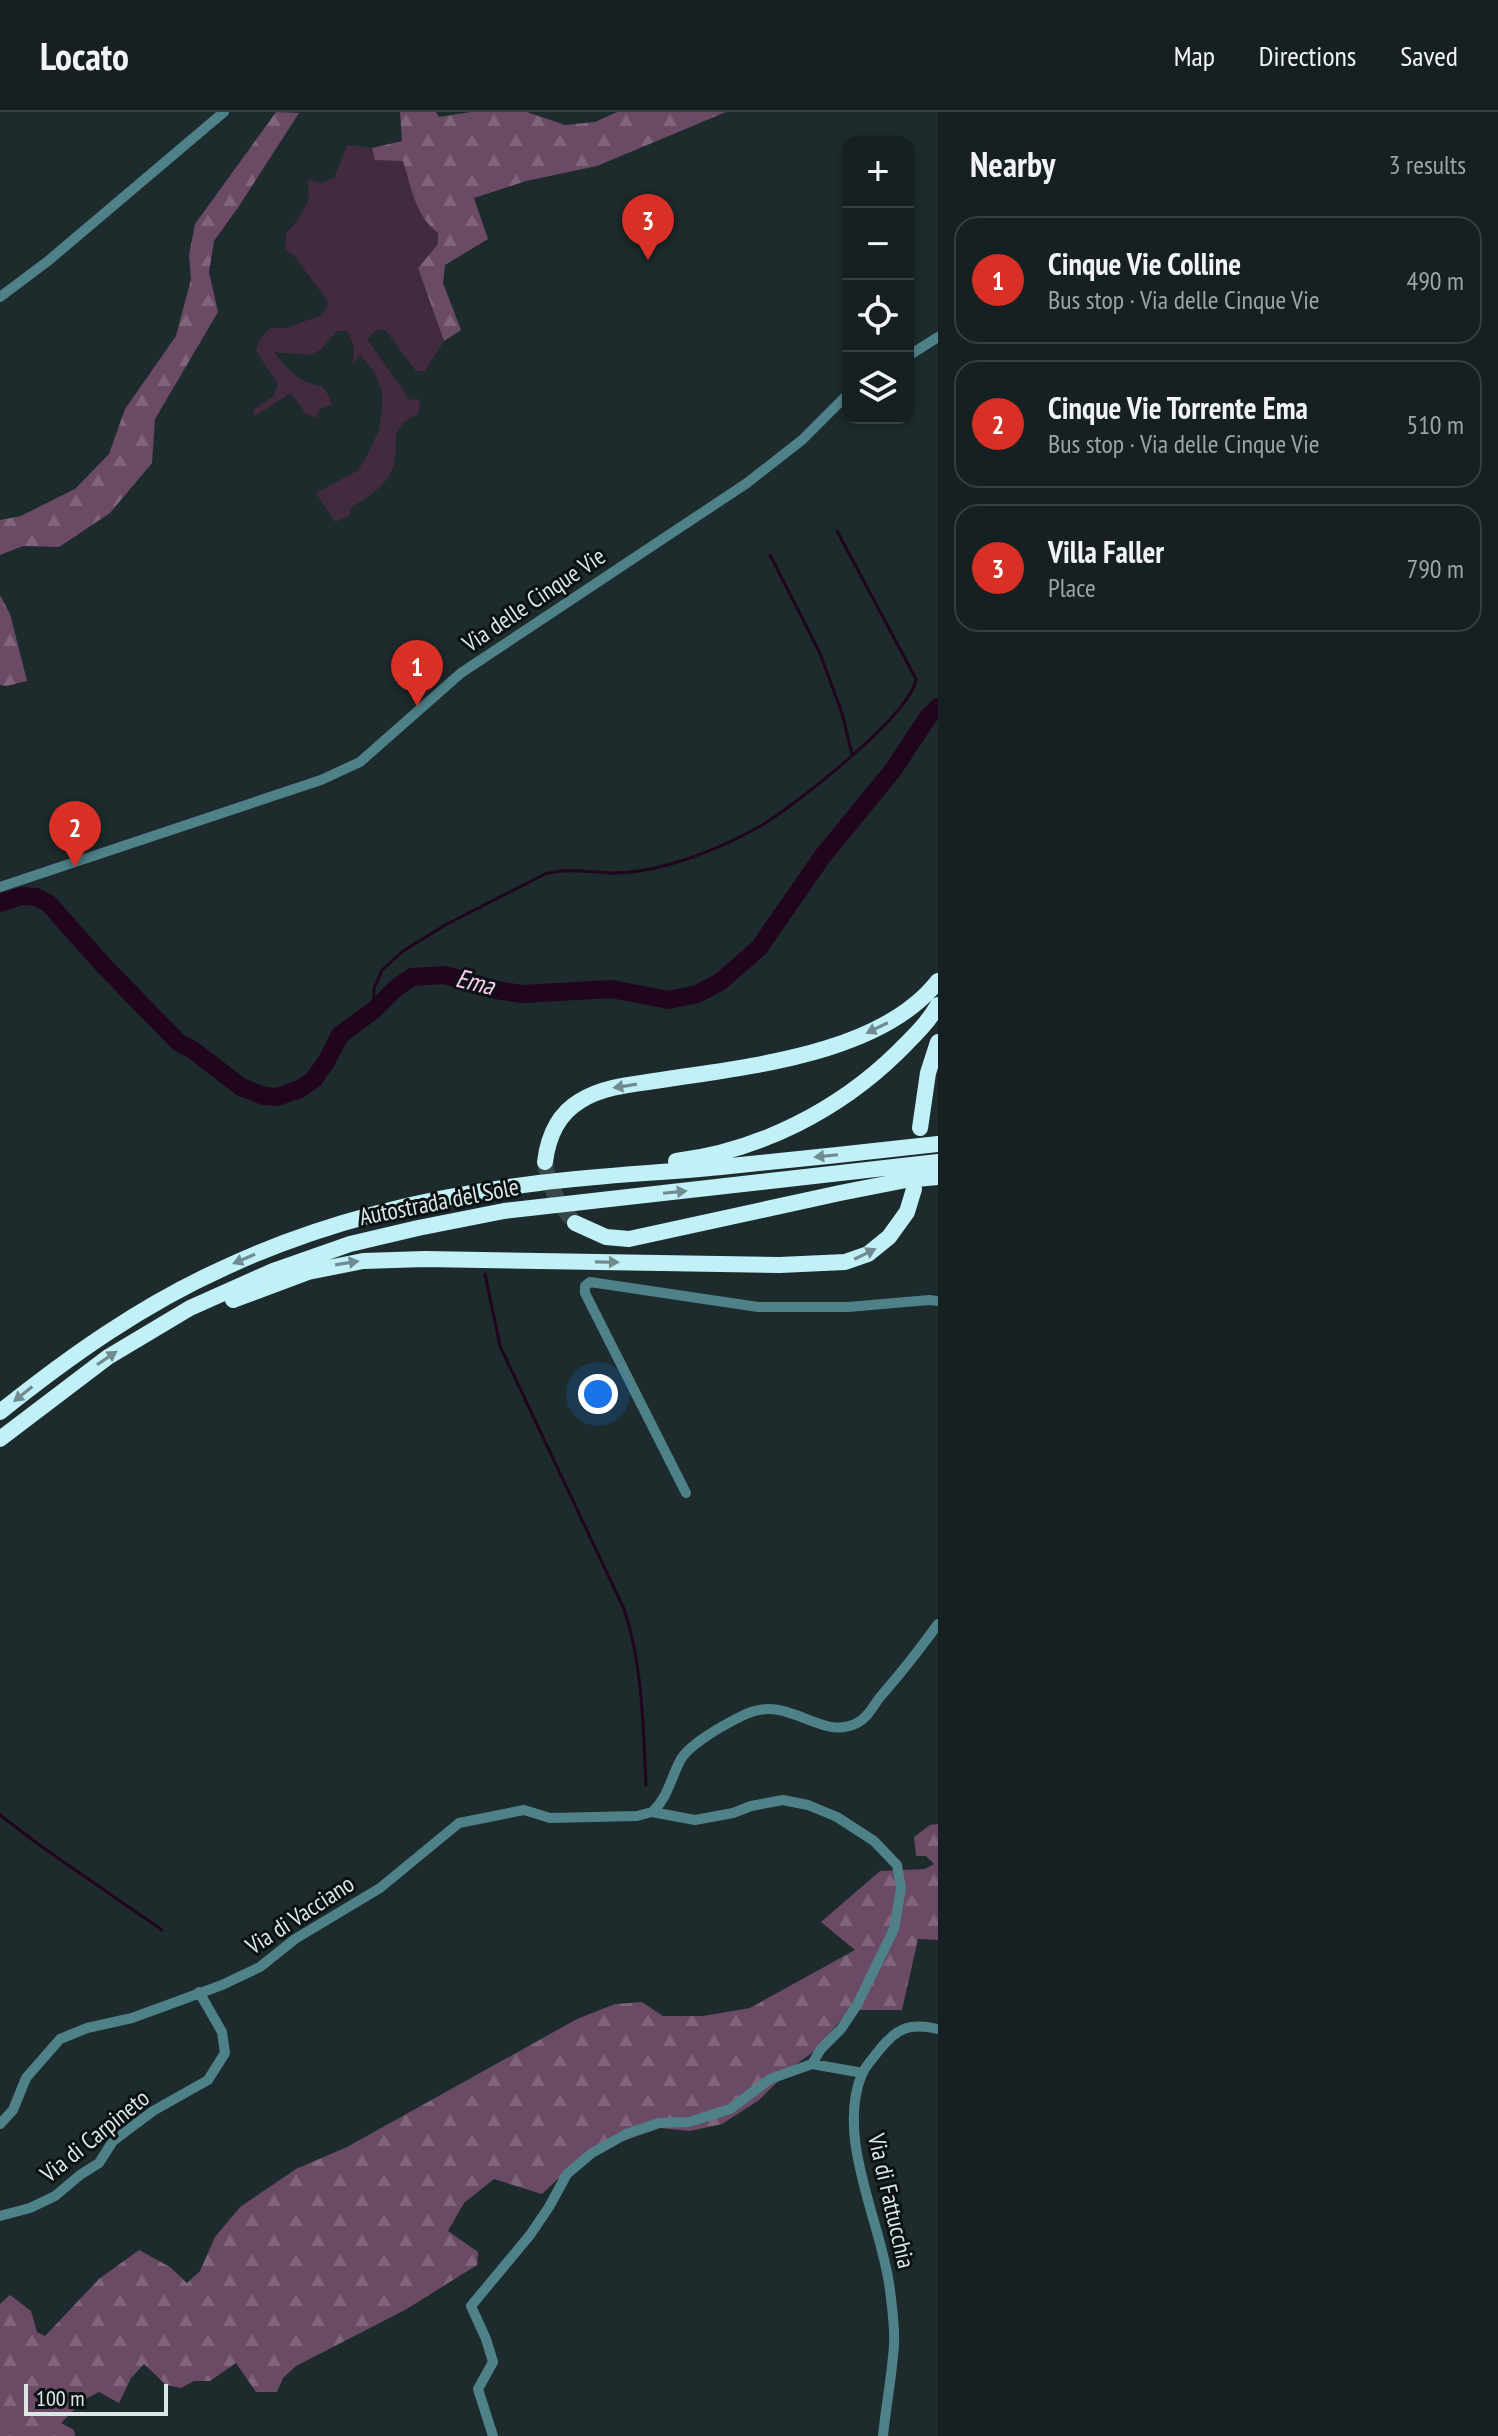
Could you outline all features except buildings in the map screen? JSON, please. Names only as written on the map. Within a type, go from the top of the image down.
[{"type":"highway","points":[[545,1162],[552,1132],[562,1118],[577,1102],[599,1091],[803,1055],[854,1038],[897,1018],[925,998],[938,981]]},
{"type":"highway","points":[[550,1182],[581,1173],[719,1154],[773,1135],[809,1118],[856,1089],[917,1034],[938,1005]]},
{"type":"highway","points":[[920,1128],[928,1073],[938,1042]]},
{"type":"highway","name":"Autostrada del Sole","points":[[0,1412],[52,1371],[167,1296],[237,1262],[344,1223],[483,1191],[550,1182],[936,1144]]},
{"type":"highway","name":"Autostrada del Sole","points":[[0,1439],[87,1372],[142,1336],[202,1303],[273,1271],[326,1252],[504,1211],[570,1203],[909,1179],[936,1170]]},
{"type":"highway","points":[[142,1336],[273,1284],[325,1267],[363,1261],[425,1259],[780,1265],[845,1262],[868,1254],[889,1237],[907,1212],[909,1179],[646,1237],[606,1237],[575,1223]]},
{"type":"street","points":[[0,297],[48,261],[224,112]]},
{"type":"street","points":[[914,352],[938,337]]},
{"type":"street","name":"Via delle Cinque Vie","points":[[0,887],[321,780],[360,762],[461,673],[782,458],[842,400]]},
{"type":"street","points":[[686,1493],[585,1293],[585,1286],[590,1282],[758,1307],[848,1307],[938,1301]]},
{"type":"street","points":[[652,1812],[660,1805],[683,1757],[706,1737],[749,1713],[777,1708],[824,1726],[842,1727],[856,1723],[870,1713],[938,1624]]},
{"type":"street","name":"Via di Vacciano","points":[[0,2124],[13,2110],[26,2078],[60,2039],[87,2028],[132,2018],[222,1985],[260,1967],[295,1939],[380,1888],[459,1823],[524,1810],[550,1818],[637,1816],[652,1812],[695,1820],[783,1800],[808,1805],[837,1817],[874,1841],[897,1865],[901,1888],[894,1929],[857,2005],[812,2064]]},
{"type":"street","name":"Via di Carpineto","points":[[0,2216],[30,2208],[55,2196],[99,2163],[113,2141],[123,2133],[153,2111],[208,2080],[225,2053],[222,2032],[199,1992]]},
{"type":"street","name":"Via di Fattucchia","points":[[883,2436],[894,2342],[890,2290],[883,2246],[865,2189],[853,2133],[854,2106],[863,2073],[893,2033],[919,2025],[938,2029]]},
{"type":"street","points":[[493,2436],[478,2389],[493,2362],[471,2306],[530,2235],[567,2174],[592,2153],[626,2134],[659,2123],[689,2122],[730,2109],[770,2079],[812,2064],[863,2073]]},
{"type":"shaded area","points":[[347,145],[372,148],[375,160],[403,160],[419,209],[438,232],[438,244],[418,268],[444,341],[425,371],[416,371],[386,331],[378,329],[367,339],[410,400],[420,399],[418,414],[401,425],[398,431],[393,467],[386,480],[351,507],[349,516],[335,522],[316,493],[357,471],[379,430],[382,409],[382,391],[374,371],[360,355],[353,364],[354,345],[347,331],[337,331],[320,350],[310,355],[274,352],[295,375],[322,386],[329,396],[331,405],[320,409],[316,418],[306,414],[291,393],[255,416],[253,410],[274,395],[278,384],[256,351],[259,340],[270,328],[286,328],[322,315],[329,303],[295,257],[285,249],[286,234],[309,199],[308,180],[321,183],[334,178]]},
{"type":"green space","points":[[276,112],[299,113],[214,241],[209,272],[218,312],[155,419],[152,463],[110,513],[59,547],[23,546],[0,555],[0,520],[21,516],[75,489],[109,454],[125,409],[176,336],[191,279],[189,255],[195,224]]},
{"type":"green space","points":[[400,112],[436,112],[439,117],[471,112],[527,112],[565,125],[595,122],[617,112],[726,112],[597,166],[526,181],[474,198],[488,239],[445,265],[443,283],[461,330],[444,341],[418,268],[438,244],[438,233],[419,209],[403,161],[375,160],[372,148],[402,141]]},
{"type":"green space","points":[[0,595],[10,614],[27,681],[6,686],[0,685]]},
{"type":"green space","points":[[938,1824],[938,1940],[918,1939],[902,2010],[849,2010],[816,2050],[795,2065],[759,2100],[722,2124],[690,2131],[660,2128],[582,2156],[542,2194],[494,2179],[464,2203],[448,2231],[478,2252],[477,2265],[405,2310],[296,2366],[283,2378],[277,2392],[256,2392],[236,2363],[210,2381],[194,2381],[181,2388],[166,2385],[144,2364],[131,2378],[119,2403],[99,2392],[84,2400],[61,2423],[74,2430],[75,2436],[0,2436],[0,2304],[10,2295],[31,2311],[37,2332],[45,2336],[99,2279],[139,2250],[170,2267],[187,2283],[200,2271],[215,2237],[240,2207],[296,2169],[347,2147],[577,2019],[615,2004],[642,2002],[663,2016],[703,2016],[750,2008],[855,1950],[821,1922],[880,1871],[925,1869],[934,1864],[926,1856],[916,1856],[914,1837],[930,1825]]},
{"type":"waterway","points":[[374,1010],[374,989],[382,970],[403,951],[447,924],[545,874],[640,871],[678,862],[725,844],[757,828],[795,802],[847,760],[894,715],[916,679],[837,531]]},
{"type":"waterway","points":[[770,555],[819,651],[842,713],[852,754]]},
{"type":"waterway","name":"Ema","points":[[0,903],[22,896],[36,897],[49,904],[178,1042],[241,1087],[264,1096],[277,1097],[300,1089],[314,1079],[340,1035],[412,977],[445,975],[522,994],[611,989],[669,1000],[697,994],[720,982],[759,948],[822,857],[893,770],[938,707]]},
{"type":"waterway","points":[[485,1274],[500,1346],[624,1609],[639,1674],[646,1785]]},
{"type":"waterway","points":[[0,1815],[162,1930]]},
{"type":"tunnel","points":[[545,1162],[555,1195],[575,1223]]},
{"type":"place","name":"Villa Faller","points":[[648,260]]},
{"type":"place","name":"Cinque Vie Colline","points":[[417,706]]},
{"type":"place","name":"Cinque Vie Torrente Ema","points":[[75,867]]}]
